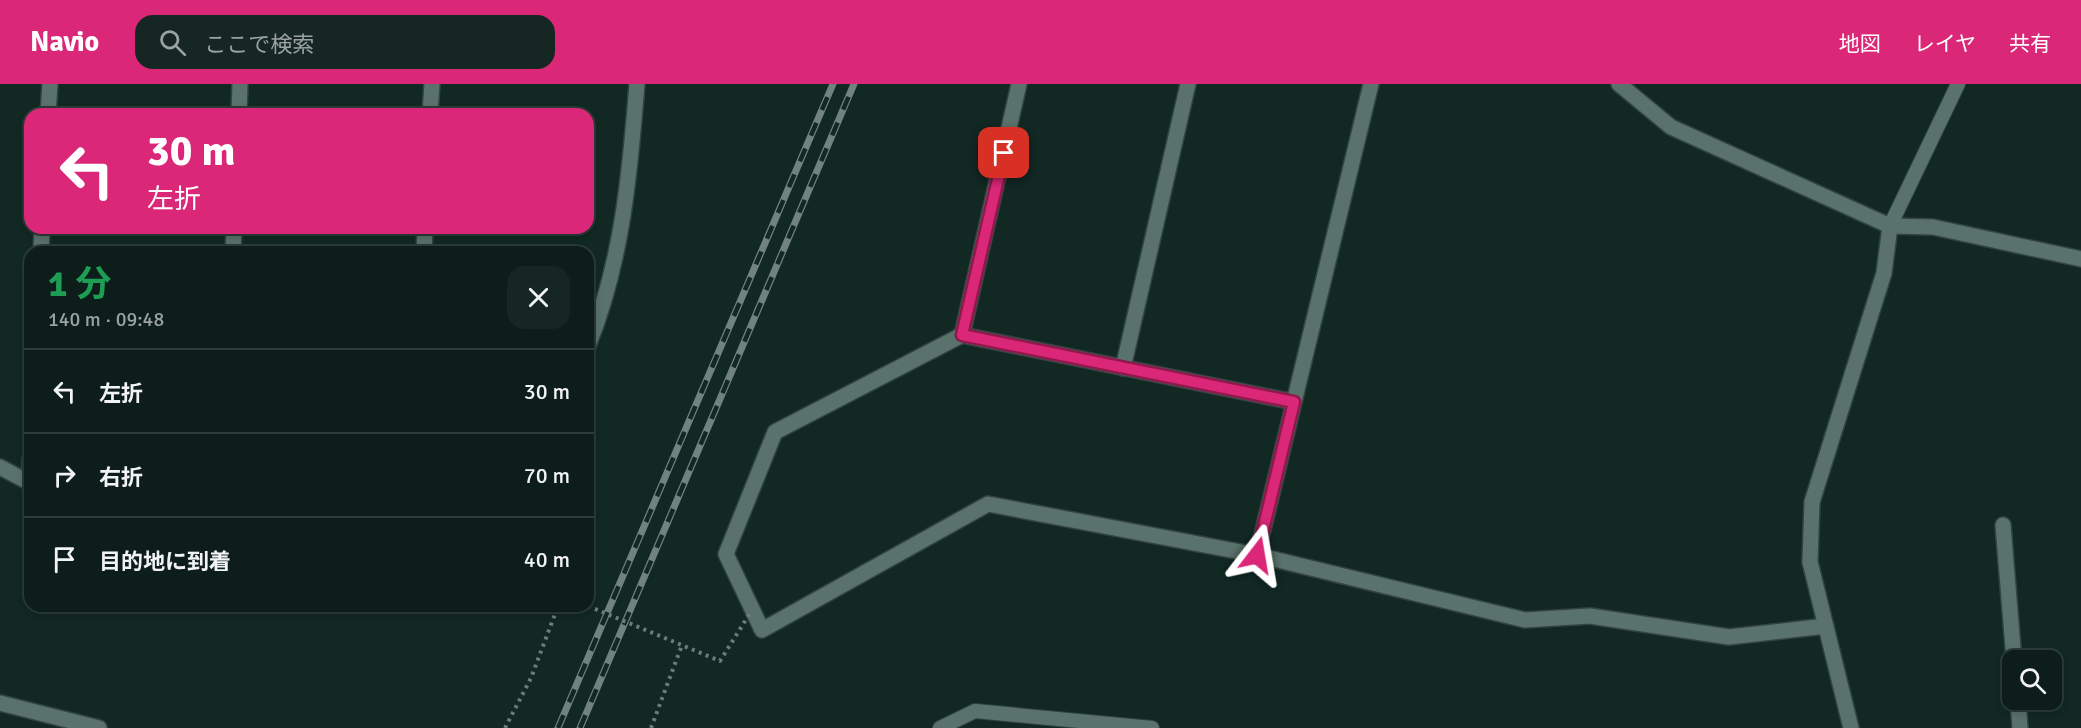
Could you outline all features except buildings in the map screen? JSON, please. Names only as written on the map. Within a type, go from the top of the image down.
[{"type":"street","points":[[48,108],[50,84]]},
{"type":"street","points":[[239,108],[240,84]]},
{"type":"street","points":[[430,108],[432,84]]},
{"type":"street","points":[[594,329],[611,279],[621,227],[637,84]]},
{"type":"street","points":[[962,335],[1019,84]]},
{"type":"street","points":[[1123,368],[1188,84]]},
{"type":"street","points":[[1257,555],[1371,84]]},
{"type":"street","points":[[1619,84],[1671,127],[1890,226],[1934,227],[2081,259]]},
{"type":"street","points":[[1851,728],[1810,562],[1812,502],[1884,273],[1890,226]]},
{"type":"street","points":[[1294,402],[962,335],[775,432],[726,554],[762,630],[988,504],[1257,555],[1525,620],[1590,616],[1730,637],[1826,626]]},
{"type":"street","points":[[0,467],[24,480]]},
{"type":"street","points":[[2003,525],[2013,650]]},
{"type":"street","points":[[0,703],[99,728]]},
{"type":"street","points":[[2019,710],[2020,728]]},
{"type":"lane","points":[[1890,226],[1958,84]]},
{"type":"lane","points":[[939,728],[975,711],[1152,728]]},
{"type":"path","points":[[594,608],[720,661],[752,610]]},
{"type":"path","points":[[505,728],[531,678],[556,612]]},
{"type":"path","points":[[651,728],[682,645]]},
{"type":"railway","points":[[558,728],[833,84]]},
{"type":"railway","points":[[580,728],[854,84]]},
{"type":"route","points":[[1004,153],[962,335],[1294,402],[1257,555]]}]
